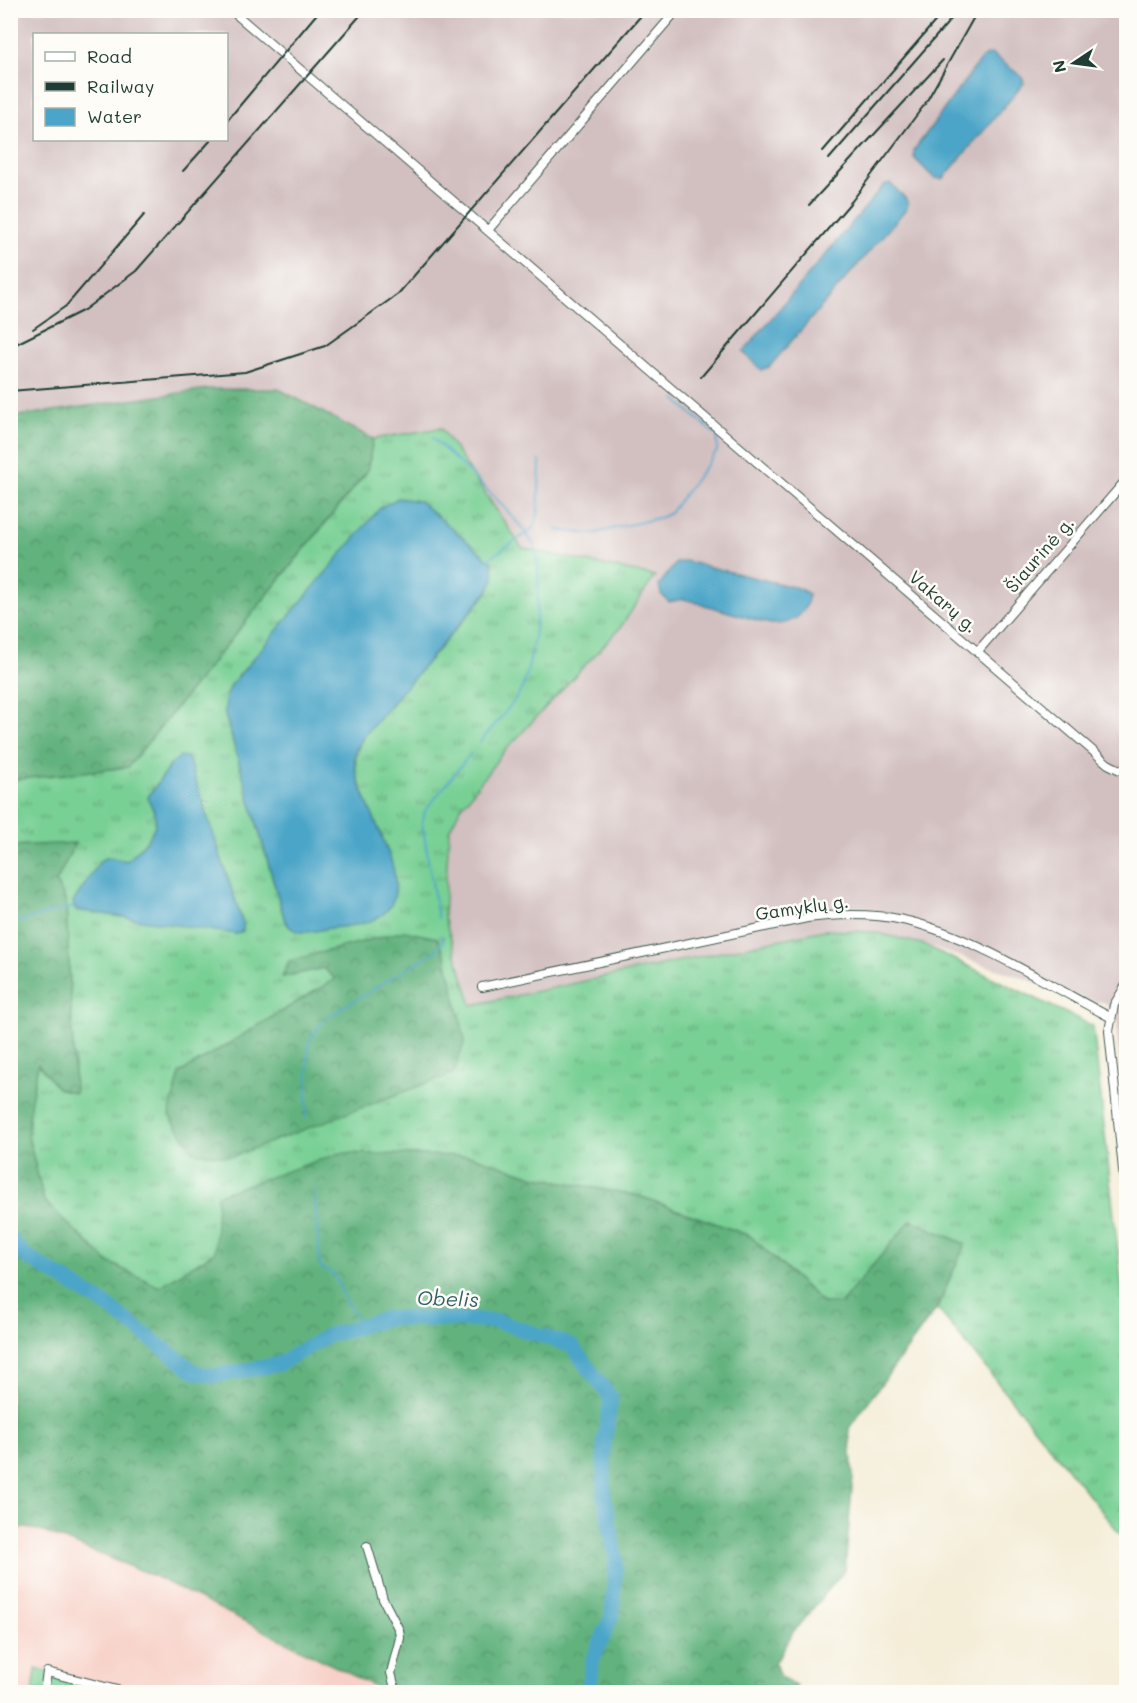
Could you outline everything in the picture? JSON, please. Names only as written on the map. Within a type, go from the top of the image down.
[{"type":"street","name":"Vakarų g.","points":[[231,10],[489,229],[1108,764],[1126,773]]},
{"type":"street","points":[[489,229],[677,10]]},
{"type":"street","name":"Šiaurinė g.","points":[[978,651],[1126,480]]},
{"type":"street","name":"Gamyklų g.","points":[[482,987],[785,923],[854,914],[901,919],[951,935],[1110,1017]]},
{"type":"street","points":[[1126,985],[1110,1017],[1110,1048],[1126,1200]]},
{"type":"street","points":[[367,1546],[383,1599],[399,1630],[400,1638],[391,1672],[396,1692]]},
{"type":"street","points":[[44,1692],[47,1672],[125,1692]]},
{"type":"shaded area","points":[[10,11],[1126,11],[1126,1139],[1117,1031],[1118,1016],[1104,1002],[1094,1002],[922,944],[874,932],[824,930],[472,1006],[444,917],[449,831],[460,809],[501,755],[620,628],[654,576],[522,548],[440,428],[373,439],[279,389],[208,389],[11,417]]},
{"type":"shaded area","points":[[10,1526],[39,1530],[154,1576],[386,1692],[125,1692],[37,1669],[33,1692],[11,1692]]},
{"type":"green space","points":[[208,389],[279,389],[373,439],[367,471],[128,767],[11,780],[11,417]]},
{"type":"green space","points":[[441,428],[522,548],[655,576],[620,628],[501,755],[460,809],[449,831],[444,917],[472,1005],[824,930],[874,932],[922,944],[1093,1026],[1126,1325],[1126,1541],[937,1308],[965,1244],[841,1303],[823,1303],[750,1236],[639,1196],[536,1177],[472,1156],[215,1252],[160,1287],[108,1262],[44,1201],[28,1136],[30,1104],[38,1064],[57,1088],[75,1093],[66,903],[56,882],[75,844],[11,846],[10,780],[128,767],[367,472],[373,439]],"holes":[[[494,579],[488,592],[363,737],[356,755],[356,771],[368,804],[285,921],[225,715],[226,697]],[[188,758],[243,923],[243,931],[236,934],[213,930],[108,857],[127,861],[151,834],[155,815],[148,797],[171,764]],[[437,938],[454,1073],[423,1082],[180,1073],[335,979],[324,968],[283,977]]]},
{"type":"green space","points":[[75,843],[56,882],[66,902],[75,1093],[57,1088],[38,1064],[30,1105],[28,1136],[44,1201],[108,1262],[159,1287],[215,1252],[217,1195],[340,1153],[472,1156],[536,1177],[639,1196],[750,1236],[823,1303],[841,1303],[911,1220],[965,1244],[937,1308],[849,1428],[853,1476],[845,1570],[793,1632],[778,1659],[774,1661],[780,1676],[796,1686],[790,1692],[396,1692],[392,1685],[389,1692],[386,1692],[154,1576],[39,1530],[11,1526],[10,846]]},
{"type":"green space","points":[[404,931],[437,938],[446,957],[465,1040],[454,1073],[231,1157],[194,1152],[169,1115],[180,1073],[335,979],[324,968],[282,977],[289,961]]},
{"type":"green space","points":[[36,1669],[109,1687],[87,1692],[33,1692]]},
{"type":"water","points":[[992,54],[1022,77],[1024,83],[943,179],[934,178],[914,158],[914,150],[980,60]]},
{"type":"water","points":[[890,183],[908,201],[907,208],[769,367],[761,370],[743,352],[884,185]]},
{"type":"water","points":[[398,498],[419,501],[492,562],[494,579],[488,591],[363,737],[355,753],[356,770],[362,790],[390,859],[395,880],[394,899],[383,914],[370,921],[313,931],[298,931],[285,921],[225,714],[226,697],[231,685],[380,508]]},
{"type":"water","points":[[685,561],[798,588],[809,594],[805,609],[791,621],[770,624],[684,599],[669,602],[661,594],[659,585],[676,563]]},
{"type":"water","points":[[181,756],[188,758],[243,924],[243,931],[236,934],[76,910],[73,902],[101,860],[108,857],[127,861],[151,835],[155,815],[148,797],[171,764]]},
{"type":"waterway","points":[[557,530],[591,534],[662,517],[670,513],[717,451],[717,436],[675,399]]},
{"type":"waterway","points":[[433,438],[513,518],[533,544],[537,556],[536,618],[525,680],[516,699],[480,742]]},
{"type":"waterway","points":[[488,559],[533,529],[538,514],[540,461]]},
{"type":"waterway","points":[[438,918],[422,823],[425,811],[471,753]]},
{"type":"waterway","points":[[10,924],[73,907]]},
{"type":"waterway","points":[[306,1118],[309,1042],[324,1019],[431,954],[443,942],[442,936]]},
{"type":"waterway","points":[[314,1190],[320,1267],[335,1275],[347,1304],[362,1325]]},
{"type":"waterway","name":"Obelis","points":[[10,1238],[24,1255],[106,1305],[195,1372],[215,1376],[279,1364],[327,1336],[387,1318],[497,1321],[572,1346],[611,1398],[604,1443],[604,1495],[616,1560],[612,1616],[593,1659],[588,1692]]},
{"type":"railway","points":[[228,120],[320,10]]},
{"type":"railway","points":[[10,347],[84,310],[136,271],[365,10]]},
{"type":"railway","points":[[10,391],[245,372],[325,346],[398,294],[646,10]]},
{"type":"railway","points":[[823,151],[945,10]]},
{"type":"railway","points":[[829,159],[959,10]]},
{"type":"railway","points":[[701,377],[852,201],[925,104],[978,10]]},
{"type":"railway","points":[[809,205],[943,60]]},
{"type":"railway","points":[[183,171],[210,141]]},
{"type":"railway","points":[[33,329],[66,306],[144,215]]}]
